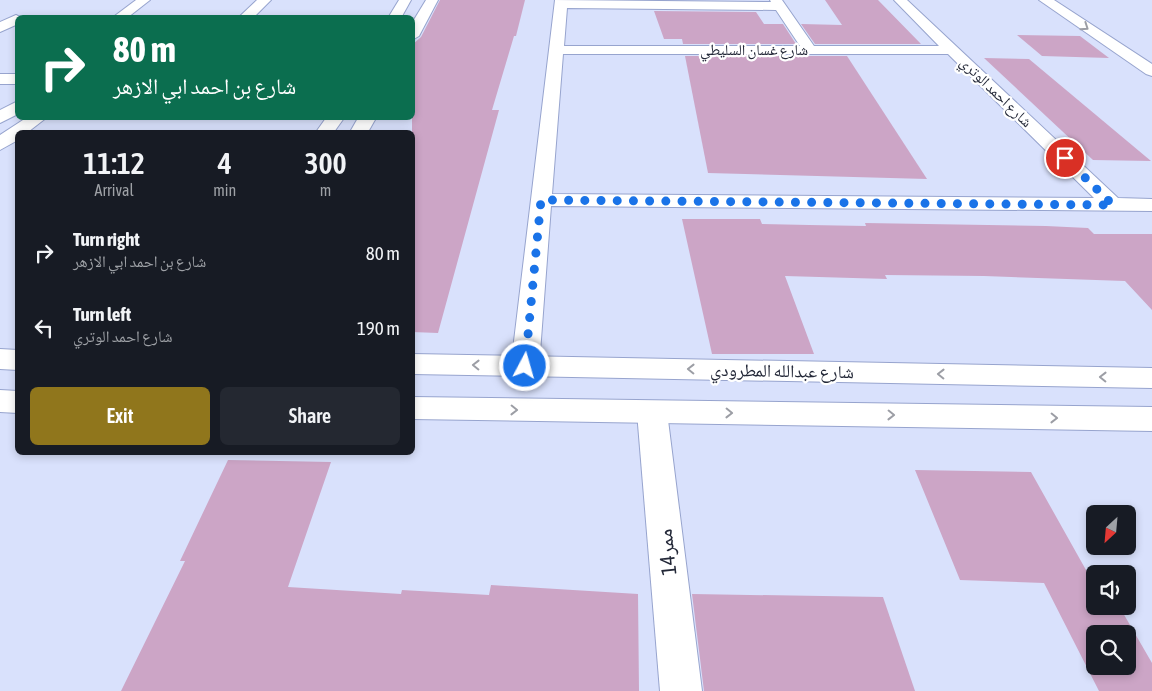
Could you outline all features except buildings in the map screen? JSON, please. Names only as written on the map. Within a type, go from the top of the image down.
[{"type":"street","points":[[122,15],[144,0]]},
{"type":"street","points":[[248,15],[265,0]]},
{"type":"street","points":[[396,15],[405,0]]},
{"type":"street","points":[[415,31],[432,0]]},
{"type":"street","name":"شارع احمد الوتري","points":[[900,0],[1113,205]]},
{"type":"street","points":[[1045,0],[1152,71]]},
{"type":"street","points":[[525,366],[561,2],[778,3],[810,50]]},
{"type":"street","points":[[0,19],[15,19]]},
{"type":"street","points":[[0,28],[15,20]]},
{"type":"street","name":"شارع غسان السليطي","points":[[556,50],[952,50]]},
{"type":"street","points":[[0,79],[15,79]]},
{"type":"street","points":[[0,93],[15,94]]},
{"type":"street","points":[[0,118],[15,108]]},
{"type":"street","points":[[20,130],[34,120]]},
{"type":"street","points":[[0,144],[15,133]]},
{"type":"street","points":[[541,200],[1152,205]]},
{"type":"street","points":[[0,359],[15,360]]},
{"type":"street","name":"شارع عبدالله المطرودي","points":[[415,364],[1152,378]]},
{"type":"street","points":[[0,402],[15,402]]},
{"type":"street","points":[[415,408],[1152,419]]},
{"type":"street","name":"ممر14","points":[[652,412],[682,691]]},
{"type":"route","points":[[525,366],[541,200],[1113,205],[1065,158]]}]
